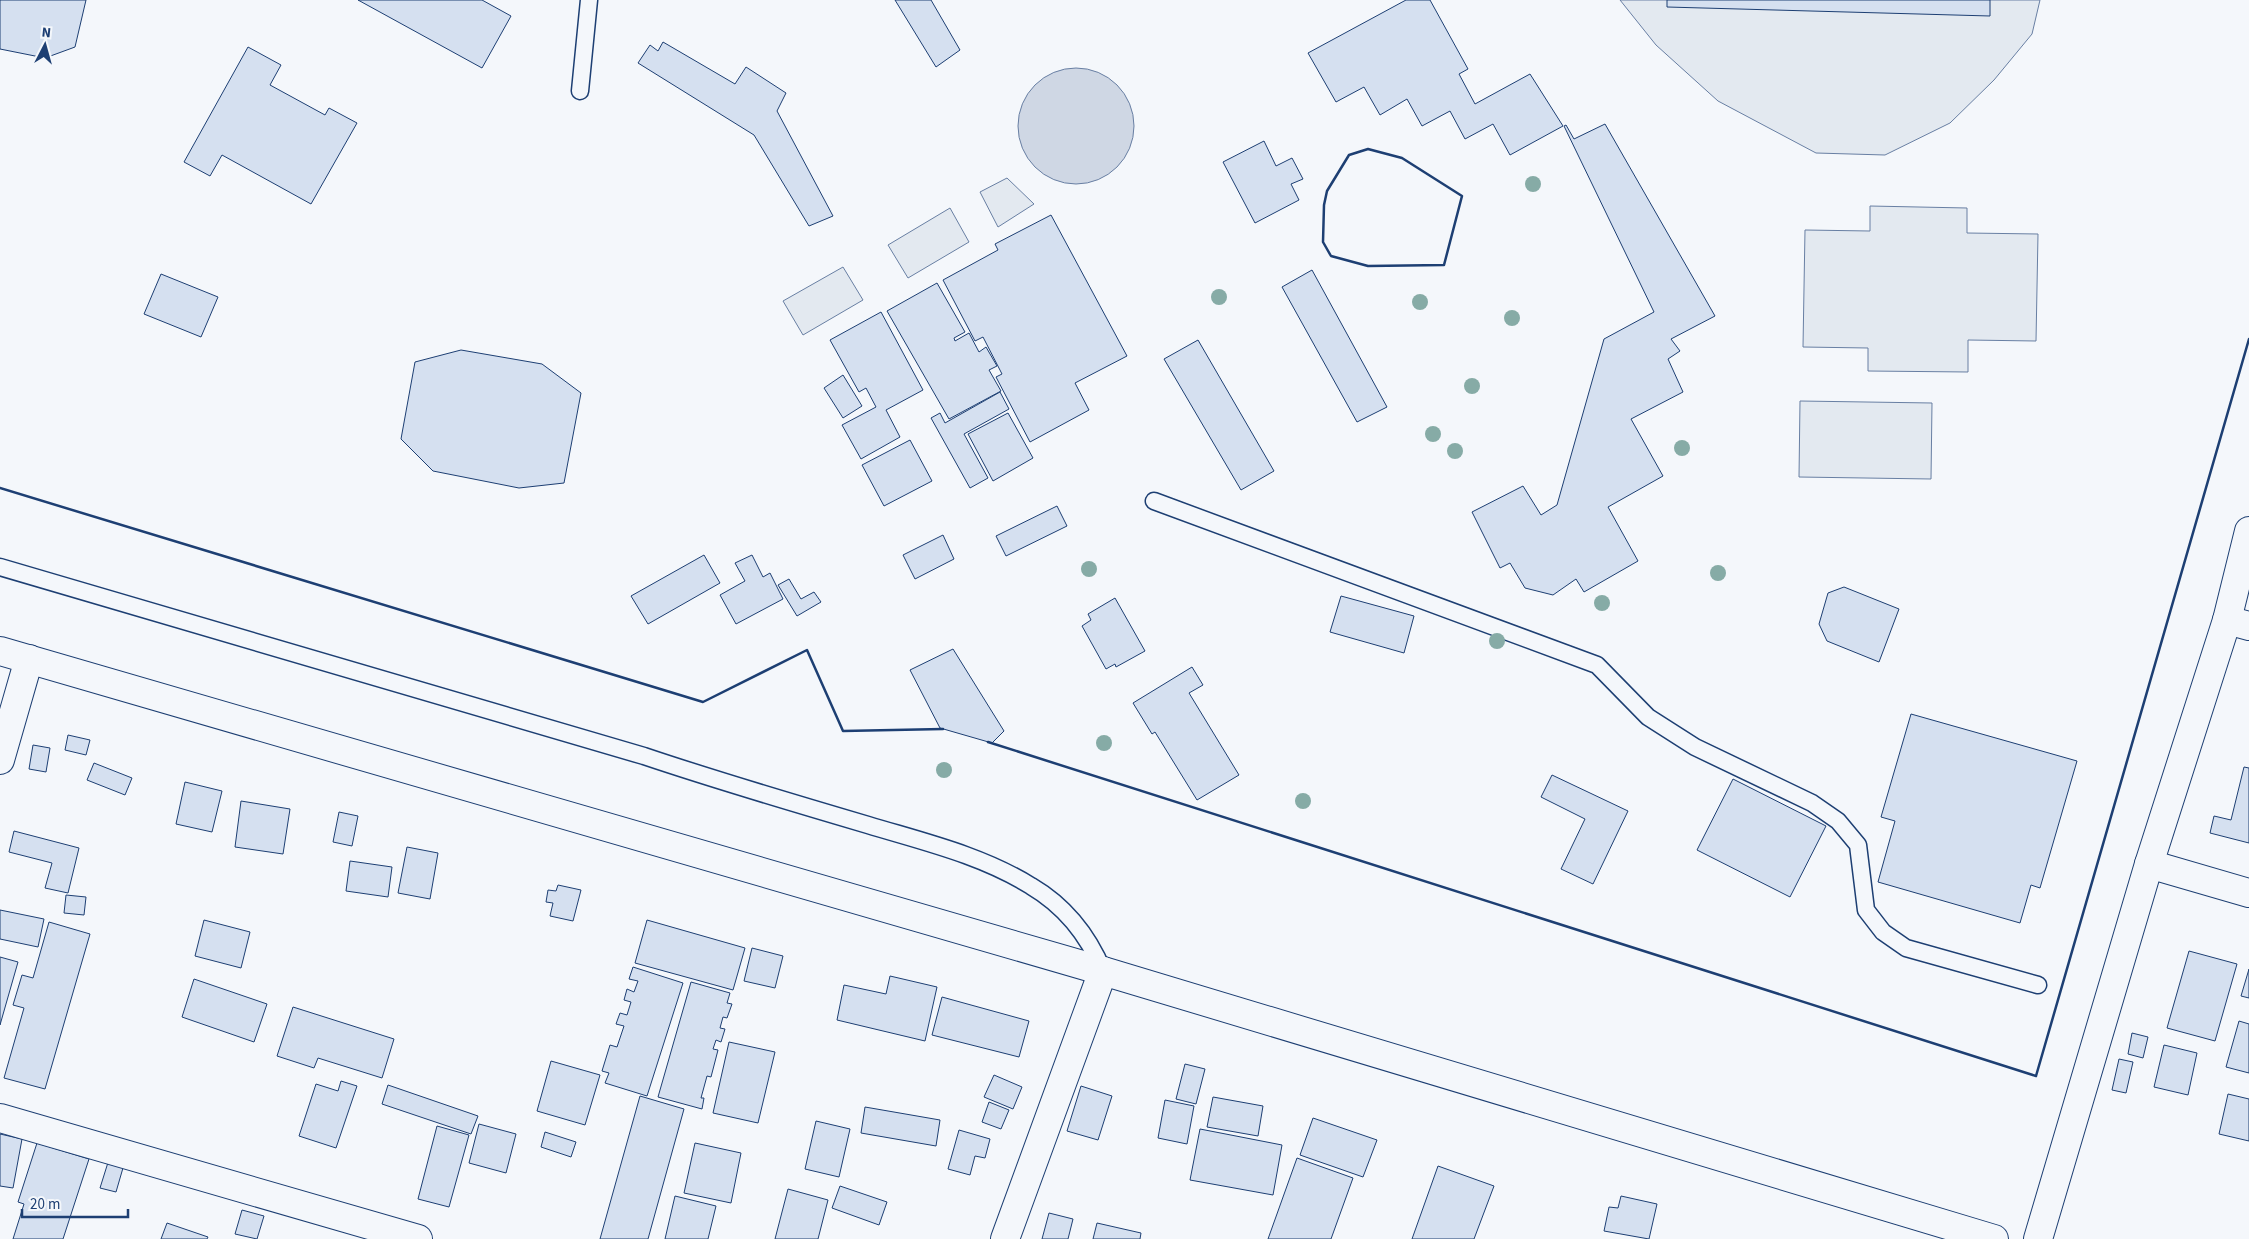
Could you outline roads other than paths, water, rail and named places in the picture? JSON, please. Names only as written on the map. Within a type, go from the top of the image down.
[{"type":"street","points":[[2038,1239],[2149,864],[2238,623],[2249,531]]},
{"type":"street","points":[[0,651],[1103,971],[1994,1239]]},
{"type":"street","points":[[0,760],[29,659]]},
{"type":"street","points":[[2149,864],[2249,893]]},
{"type":"street","points":[[1005,1239],[1103,971]]},
{"type":"street","points":[[0,1118],[418,1239]]},
{"type":"lane","points":[[580,91],[589,0]]},
{"type":"lane","points":[[1154,501],[1597,665],[1648,717],[1695,747],[1812,803],[1838,821],[1858,845],[1866,910],[1883,932],[1906,948],[2038,985]]},
{"type":"lane","points":[[0,567],[644,756],[976,857],[1032,886],[1073,919],[1093,947],[1103,971]]}]
